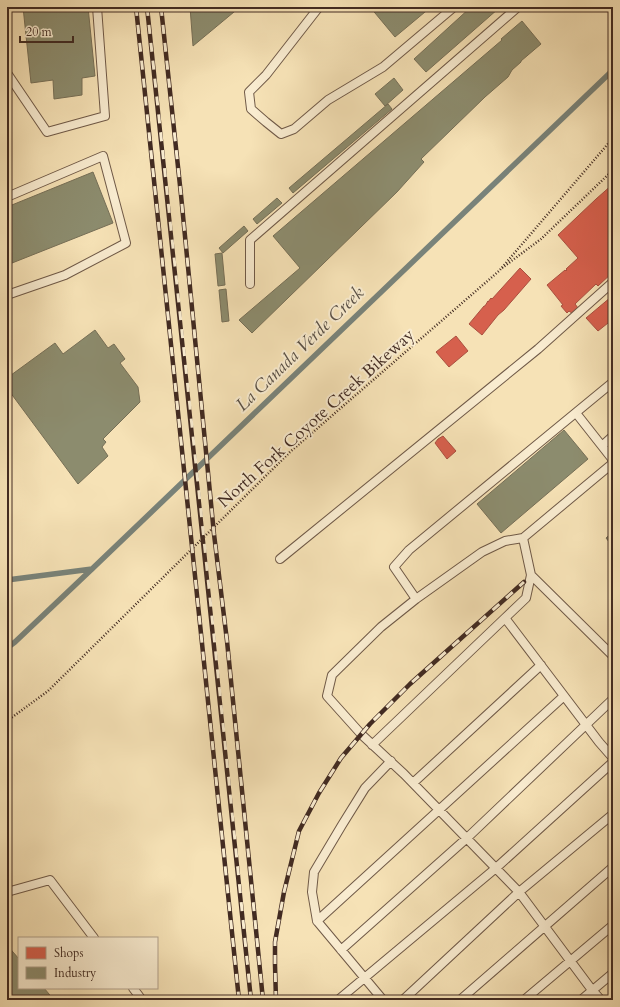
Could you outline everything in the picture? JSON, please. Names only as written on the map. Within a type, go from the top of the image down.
[{"type":"lane","points":[[7,73],[47,132],[105,116],[97,7]]},
{"type":"lane","points":[[319,7],[266,75],[249,92],[251,108],[281,134],[294,129],[328,100],[383,67],[454,7]]},
{"type":"lane","points":[[250,284],[250,240],[518,7]]},
{"type":"lane","points":[[7,196],[102,156],[126,243],[64,275],[7,295]]},
{"type":"lane","points":[[280,559],[538,349],[613,282]]},
{"type":"lane","points":[[416,599],[394,567],[409,550],[613,382]]},
{"type":"lane","points":[[576,413],[613,460]]},
{"type":"lane","points":[[602,446],[613,436]]},
{"type":"lane","points":[[601,1000],[519,892],[413,783],[362,735],[327,696],[332,675],[381,627],[416,599],[482,552],[505,541],[522,538],[613,463]]},
{"type":"lane","points":[[372,745],[526,598],[531,575],[522,538]]},
{"type":"lane","points":[[531,575],[613,656]]},
{"type":"lane","points":[[505,618],[586,725],[613,758]]},
{"type":"lane","points":[[413,783],[541,665]]},
{"type":"lane","points":[[317,921],[564,696]]},
{"type":"lane","points":[[341,950],[467,838],[613,699]]},
{"type":"lane","points":[[381,999],[317,921],[312,892],[314,872],[342,825],[365,788],[391,762]]},
{"type":"lane","points":[[338,1000],[496,868],[613,762]]},
{"type":"lane","points":[[403,1000],[519,892],[613,814]]},
{"type":"lane","points":[[460,1000],[613,867]]},
{"type":"lane","points":[[7,892],[50,880],[93,937]]},
{"type":"lane","points":[[524,1000],[613,925]]},
{"type":"lane","points":[[581,1000],[613,973]]},
{"type":"lane","points":[[134,989],[142,1000]]},
{"type":"path","name":"North Fork Coyote Creek Bikeway","points":[[7,721],[48,691],[290,452],[499,271],[613,138]]},
{"type":"path","points":[[499,271],[541,240],[613,170]]},
{"type":"building: Shops","points":[[613,184],[613,272],[598,286],[596,284],[575,304],[578,308],[573,314],[569,311],[567,313],[561,306],[563,305],[547,285],[565,270],[566,271],[566,269],[578,258],[558,235]]},
{"type":"building: Shops","points":[[520,268],[531,279],[482,335],[469,324],[488,301],[491,298],[492,299]]},
{"type":"building: Shops","points":[[611,297],[613,300],[613,319],[598,331],[586,318]]},
{"type":"building: Shops","points":[[456,336],[468,351],[449,367],[436,352]]},
{"type":"building: Shops","points":[[443,436],[456,451],[447,459],[435,443]]},
{"type":"building: Industry","points":[[23,7],[88,7],[95,76],[82,78],[82,95],[54,99],[53,80],[31,83]]},
{"type":"building: Industry","points":[[190,7],[240,7],[193,46]]},
{"type":"building: Industry","points":[[370,7],[431,7],[395,37]]},
{"type":"building: Industry","points":[[471,7],[496,7],[498,9],[426,72],[414,59]]},
{"type":"building: Industry","points":[[522,21],[541,44],[521,61],[512,70],[508,77],[485,97],[421,159],[424,162],[397,192],[252,333],[239,320],[300,268],[273,236],[502,40],[501,39]]},
{"type":"building: Industry","points":[[394,78],[403,90],[385,106],[375,94]]},
{"type":"building: Industry","points":[[388,104],[392,109],[293,193],[289,188]]},
{"type":"building: Industry","points":[[93,172],[113,223],[7,265],[7,207]]},
{"type":"building: Industry","points":[[277,198],[282,203],[257,224],[253,219]]},
{"type":"building: Industry","points":[[244,226],[248,231],[223,253],[219,248]]},
{"type":"building: Industry","points":[[222,253],[225,285],[218,286],[215,254]]},
{"type":"building: Industry","points":[[226,289],[229,321],[222,322],[219,290]]},
{"type":"building: Industry","points":[[95,330],[108,348],[114,344],[125,359],[120,363],[138,387],[140,402],[103,439],[106,442],[102,447],[108,456],[78,484],[7,388],[7,378],[55,343],[63,354]]},
{"type":"building: Industry","points":[[564,430],[588,459],[501,533],[477,504]]},
{"type":"building: Industry","points":[[613,532],[613,547],[606,538]]},
{"type":"building: Industry","points":[[7,945],[18,958],[18,989],[45,989],[54,1000],[7,1000]]},
{"type":"waterway","name":"La Canada Verde Creek","points":[[7,648],[93,568],[613,70]]},
{"type":"waterway","points":[[7,580],[92,569]]},
{"type":"railway","points":[[136,7],[239,1000]]},
{"type":"railway","points":[[147,7],[251,1000]]},
{"type":"railway","points":[[161,7],[263,1000]]},
{"type":"railway","points":[[276,1000],[275,942],[284,892],[299,831],[319,793],[341,758],[370,724],[410,684],[524,582]]}]
